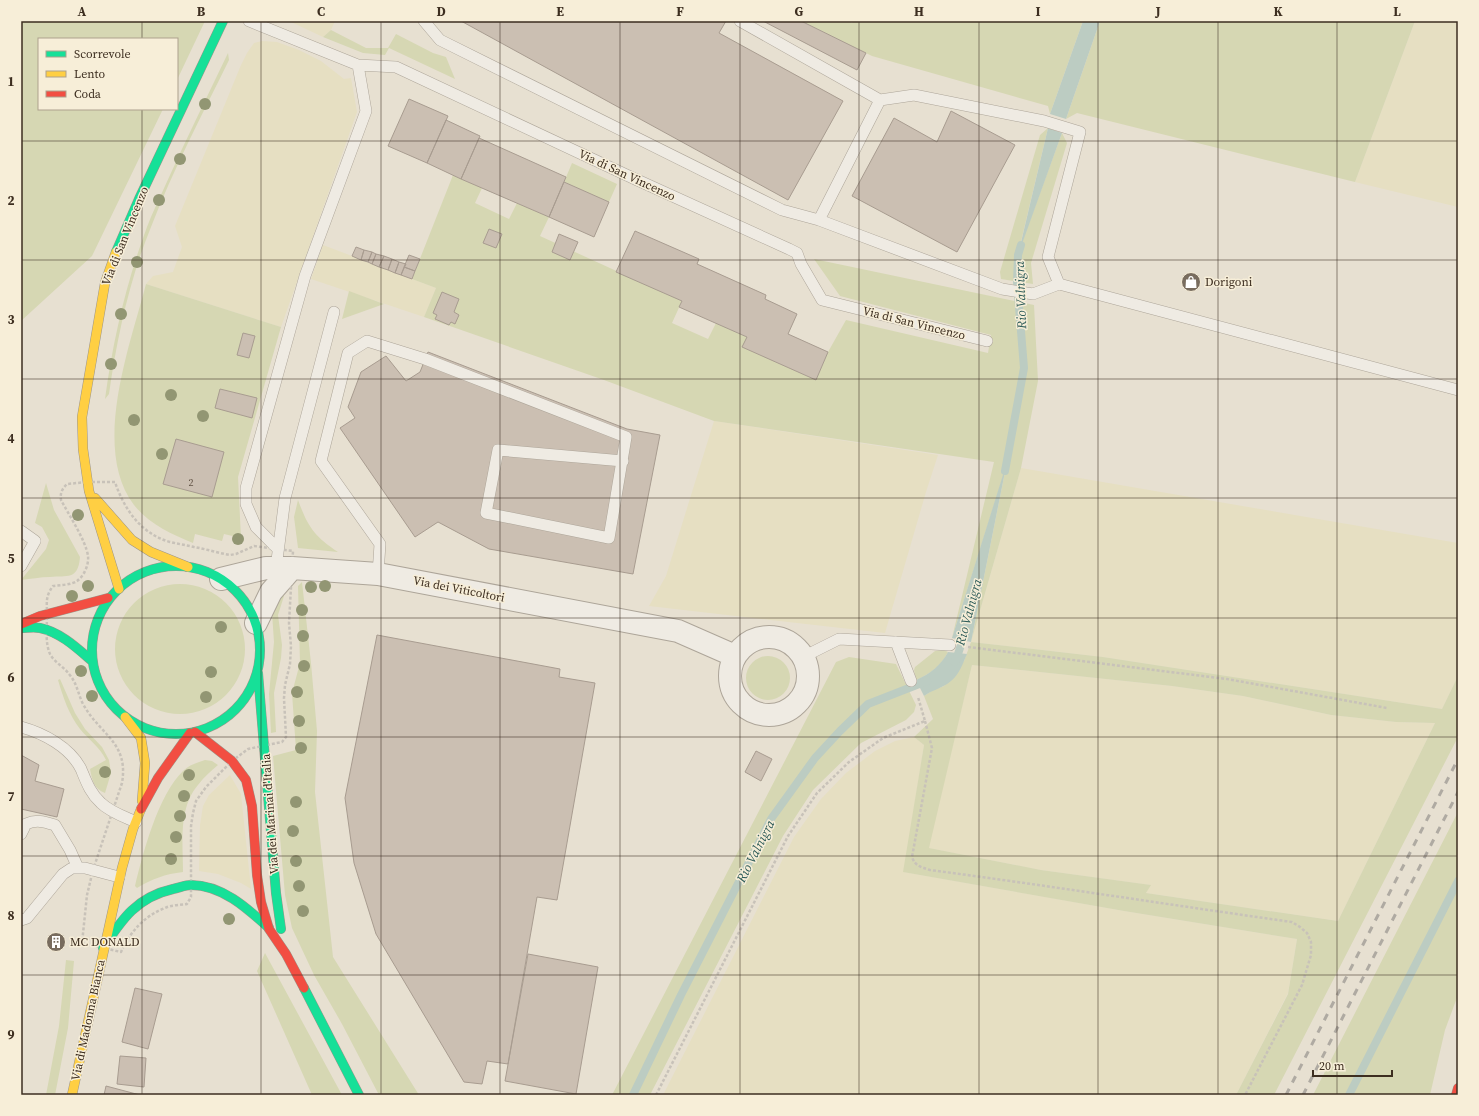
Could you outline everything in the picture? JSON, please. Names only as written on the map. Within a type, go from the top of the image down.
[{"type":"main road","name":"Via di San Vincenzo","points":[[119,589],[89,491],[83,449],[82,418],[105,283],[139,198],[223,21]]},
{"type":"main road","points":[[89,491],[132,540],[151,552],[188,567],[205,572],[221,580],[243,599],[256,623],[260,645],[258,673],[244,700],[225,719],[207,729],[192,733],[171,734],[144,728],[124,717],[108,700],[97,677],[92,661],[91,645],[99,614],[108,598],[119,589],[134,578],[157,568],[172,566],[188,567]]},
{"type":"main road","points":[[21,624],[40,616],[108,598]]},
{"type":"main road","points":[[21,628],[39,628],[56,634],[76,646],[92,661]]},
{"type":"main road","name":"Via dei Marinai d'Italia","points":[[258,673],[276,893],[280,925],[286,954]]},
{"type":"main road","name":"Via di Madonna Bianca","points":[[124,717],[141,738],[146,762],[142,806]]},
{"type":"main road","name":"Via dei Marinai d'Italia","points":[[192,733],[232,761],[246,780],[252,806],[257,875],[269,929],[286,954],[359,1095]]},
{"type":"main road","name":"Via di Madonna Bianca","points":[[72,1095],[103,948],[120,877],[136,822],[142,806],[173,756],[192,733]]},
{"type":"main road","points":[[103,948],[119,924],[145,899],[162,891],[190,885],[213,889],[228,895],[254,914],[269,929]]},
{"type":"main road","points":[[1456,1095],[1458,1088]]},
{"type":"street","name":"Via dei Viticoltori","points":[[221,580],[266,568],[378,574],[678,631],[735,656]]},
{"type":"street","points":[[256,623],[284,568]]},
{"type":"street","points":[[769,636],[780,638],[791,643],[800,651],[806,662],[809,675],[807,689],[800,701],[790,710],[777,715],[753,713],[739,702],[732,691],[729,677],[731,664],[735,656],[737,651],[746,643],[757,638],[769,636]]},
{"type":"lane","name":"Via di San Vincenzo","points":[[249,21],[358,65],[396,67],[793,251],[797,253],[801,264],[822,300],[987,341]]},
{"type":"lane","points":[[424,21],[440,40],[782,210],[820,220],[1002,289],[1034,294],[1058,284],[1458,390]]},
{"type":"lane","points":[[740,21],[880,100],[914,95],[1044,121],[1080,132],[1048,257],[1058,284]]},
{"type":"lane","points":[[284,568],[256,527],[246,504],[246,488],[305,276],[366,111],[358,65]]},
{"type":"lane","points":[[820,220],[880,100]]},
{"type":"lane","points":[[284,568],[285,498],[334,312]]},
{"type":"lane","points":[[378,574],[380,544],[321,461],[348,353],[367,341],[425,359],[626,438],[623,461],[609,538],[486,513],[498,450],[623,461]]},
{"type":"lane","points":[[21,531],[35,541],[21,566]]},
{"type":"lane","points":[[803,657],[839,639],[950,645]]},
{"type":"lane","points":[[896,642],[911,681]]},
{"type":"lane","points":[[21,727],[47,738],[60,746],[75,760],[87,785],[105,807],[136,822]]},
{"type":"lane","points":[[21,834],[26,824],[32,821],[55,825],[70,850],[78,868]]},
{"type":"lane","points":[[21,920],[27,918],[31,914],[63,874],[72,868],[93,870],[120,877]]},
{"type":"path","points":[[47,594],[53,586],[77,581],[87,567],[88,558],[86,548],[61,500],[60,495],[66,484],[72,484]]},
{"type":"path","points":[[275,744],[282,742],[286,737],[284,698],[290,664],[291,646],[284,568]]},
{"type":"path","points":[[47,646],[51,656],[70,674],[77,687],[83,704],[96,724],[115,744],[122,757],[124,771],[122,783]]},
{"type":"path","points":[[970,647],[1227,679],[1387,708]]},
{"type":"path","points":[[919,698],[932,748],[912,857],[914,863],[930,870],[1030,883],[1148,902],[1292,922],[1300,926],[1307,933],[1311,942],[1311,955],[1302,985],[1245,1095]]},
{"type":"path","points":[[656,1095],[788,836],[817,792],[849,762],[883,738],[925,721]]},
{"type":"path","points":[[190,872],[192,813],[196,801],[206,787],[224,769]]},
{"type":"shaded area","points":[[289,21],[335,21],[331,30],[323,37]]},
{"type":"shaded area","points":[[1415,21],[1458,21],[1458,207],[1355,182]]},
{"type":"shaded area","points":[[262,41],[277,42],[299,50],[321,61],[344,79],[351,78],[357,112],[281,327],[146,284],[153,276],[173,272],[182,247],[175,226],[241,65],[254,43]]},
{"type":"shaded area","points":[[323,245],[436,288],[424,317],[311,279]]},
{"type":"shaded area","points":[[714,421],[938,455],[885,633],[649,606],[666,576]]},
{"type":"shaded area","points":[[1021,468],[1458,543],[1458,676],[1442,709],[1103,657],[971,642]]},
{"type":"shaded area","points":[[972,665],[1172,686],[1243,696],[1331,715],[1396,722],[1435,723],[1338,921],[1146,893],[1150,885],[1041,870],[928,848]]},
{"type":"shaded area","points":[[914,737],[924,745],[904,872],[1124,911],[1297,939],[1288,993],[1236,1095],[663,1095],[794,837],[821,799],[846,773],[875,751],[895,741]]},
{"type":"shaded area","points":[[230,775],[241,794],[251,889],[241,883],[218,874],[199,871],[200,825],[203,806],[209,795]]},
{"type":"green space","points":[[21,21],[205,21],[178,78],[178,38],[38,38],[38,110],[163,110],[92,256],[21,321]]},
{"type":"green space","points":[[801,21],[849,21],[852,23],[853,21],[1083,21],[1050,114],[1048,106],[872,56]]},
{"type":"green space","points":[[1100,21],[1415,21],[1355,182],[1077,113],[1066,119]]},
{"type":"green space","points":[[331,30],[366,48],[388,48],[396,34],[433,53],[446,57],[455,79],[389,48],[385,55],[363,53],[323,37]]},
{"type":"green space","points":[[228,53],[229,60],[178,164],[143,247],[125,310],[109,394],[105,399],[121,312],[139,248],[153,212],[180,152]]},
{"type":"green space","points":[[1048,128],[1019,250],[1062,133],[1067,143],[1031,263],[1033,284],[1001,279],[1000,272],[1040,135]]},
{"type":"green space","points":[[572,163],[617,184],[609,202],[564,182]]},
{"type":"green space","points":[[453,175],[482,188],[475,203],[509,219],[517,203],[549,217],[540,236],[682,301],[672,323],[708,339],[716,323],[747,337],[743,347],[816,380],[828,352],[846,320],[988,353],[991,335],[840,296],[814,259],[1034,305],[1038,381],[1021,468],[971,642],[1006,467],[952,638],[994,462],[714,421],[604,380],[424,317],[436,288],[412,279]]},
{"type":"green space","points":[[146,284],[281,327],[238,477],[241,538],[224,534],[222,541],[195,534],[193,543],[177,536],[146,518],[134,505],[122,482],[115,455],[115,426],[118,396],[131,337]]},
{"type":"green space","points":[[349,291],[384,304],[342,319]]},
{"type":"green space","points":[[46,483],[54,510],[80,557],[79,565],[77,570],[71,575],[21,580],[46,549],[49,540],[42,527],[35,523]]},
{"type":"green space","points":[[298,500],[305,517],[317,536],[338,552],[298,548],[294,517]]},
{"type":"green space","points":[[302,582],[317,731],[315,792],[333,957],[419,1095],[379,1095],[342,1024],[314,975],[292,928],[285,895],[273,756],[296,750],[292,693],[300,663],[298,586]]},
{"type":"green space","points":[[186,584],[205,589],[226,603],[240,624],[244,636],[244,662],[240,674],[226,695],[205,709],[193,713],[174,714],[155,709],[134,695],[120,674],[116,662],[115,643],[120,624],[134,603],[155,589],[167,585]]},
{"type":"green space","points":[[283,592],[284,596],[278,615],[282,645],[281,658],[274,693],[276,732],[271,733],[269,694],[274,642],[272,613]]},
{"type":"green space","points":[[971,642],[1103,657],[1442,709],[1458,676],[1458,737],[1274,1095],[1236,1095],[1288,994],[1297,939],[1124,911],[903,872],[924,745],[914,737],[933,719],[924,696],[933,690],[944,686],[964,661]],"holes":[[[972,665],[1172,686],[1243,696],[1331,715],[1396,722],[1435,723],[1338,921],[1146,893],[1151,885],[1041,870],[929,848]]]},
{"type":"green space","points":[[944,650],[948,652],[938,665],[926,675],[916,680],[914,670],[915,667],[935,651]]},
{"type":"green space","points":[[768,656],[780,660],[786,666],[790,678],[786,690],[780,696],[768,700],[756,696],[750,690],[746,678],[750,666],[756,660]]},
{"type":"green space","points":[[849,657],[896,664],[916,705],[914,712],[906,720],[861,743],[813,790],[783,836],[650,1095],[612,1095],[836,662]]},
{"type":"green space","points":[[60,679],[75,713],[85,729],[102,747],[109,760],[111,773],[105,793],[96,787],[90,769],[106,760],[80,729],[73,718],[62,693],[58,680]]},
{"type":"green space","points":[[205,760],[212,761],[218,765],[198,785],[187,804],[184,815],[182,838],[183,872],[159,877],[137,888],[135,886],[142,857],[159,809],[166,794],[174,781],[185,769],[193,764]]},
{"type":"green space","points":[[1458,812],[1458,995],[1445,1030],[1430,1095],[1313,1095]]},
{"type":"green space","points":[[265,953],[342,1095],[312,1095],[257,971]]},
{"type":"green space","points":[[66,960],[74,961],[68,1028],[55,1095],[46,1095],[59,1026]]},
{"type":"water","points":[[1083,21],[1100,21],[1066,119],[1050,114]]},
{"type":"water","points":[[1048,128],[1062,133],[1018,255]]},
{"type":"water","points":[[1007,462],[971,642],[952,638]]},
{"type":"water","points":[[948,652],[967,654],[954,678],[945,685],[924,696],[916,680],[935,669]]},
{"type":"building","points":[[461,21],[726,21],[719,33],[843,101],[788,200]]},
{"type":"building","points":[[763,21],[801,21],[866,53],[857,70]]},
{"type":"building","points":[[409,99],[448,116],[427,163],[388,146]]},
{"type":"building","points":[[951,111],[1015,145],[957,252],[852,196],[894,118],[937,142]]},
{"type":"building","points":[[446,120],[480,136],[461,179],[427,163]]},
{"type":"building","points":[[479,138],[566,177],[549,217],[461,179]]},
{"type":"building","points":[[564,182],[609,202],[594,237],[549,217]]},
{"type":"building","points":[[489,229],[502,234],[496,248],[483,243]]},
{"type":"building","points":[[635,231],[699,259],[697,264],[766,295],[765,299],[797,314],[788,334],[828,352],[816,380],[742,347],[747,337],[679,307],[682,301],[616,272]]},
{"type":"building","points":[[559,234],[578,242],[570,260],[552,252]]},
{"type":"building","points":[[356,247],[364,250],[361,260],[352,256]]},
{"type":"building","points":[[364,250],[372,252],[368,262],[361,260]]},
{"type":"building","points":[[372,252],[376,254],[372,264],[368,262]]},
{"type":"building","points":[[376,254],[384,256],[379,267],[372,264]]},
{"type":"building","points":[[409,255],[420,259],[415,271],[404,267]]},
{"type":"building","points":[[384,256],[392,259],[388,270],[379,267]]},
{"type":"building","points":[[392,259],[399,262],[395,273],[388,270]]},
{"type":"building","points":[[399,262],[406,264],[401,275],[395,273]]},
{"type":"building","points":[[404,267],[415,271],[412,279],[401,275]]},
{"type":"building","points":[[442,292],[459,299],[454,312],[459,315],[455,324],[451,322],[449,325],[435,319],[437,315],[433,313]]},
{"type":"building","points":[[243,333],[255,336],[249,358],[237,355]]},
{"type":"building","points":[[428,352],[627,429],[660,435],[633,574],[489,549],[438,522],[415,537],[340,428],[355,418],[348,407],[361,372],[386,356],[406,381],[420,372]]},
{"type":"building","points":[[220,389],[257,398],[252,418],[215,408]]},
{"type":"building","points":[[176,439],[224,452],[212,497],[163,484]]},
{"type":"building","points":[[377,635],[560,669],[559,677],[595,683],[557,900],[537,897],[508,1064],[487,1061],[482,1084],[464,1082],[376,934],[354,863],[345,798]]},
{"type":"building","points":[[756,751],[772,759],[761,781],[745,772]]},
{"type":"building","points":[[21,755],[39,765],[35,781],[64,789],[57,817],[21,809]]},
{"type":"building","name":"MC DONALD","points":[[50,936],[64,940],[62,947],[48,944]]},
{"type":"building","points":[[528,954],[598,967],[576,1094],[505,1081]]},
{"type":"building","points":[[135,988],[162,994],[148,1049],[122,1042]]},
{"type":"building","points":[[120,1056],[146,1058],[144,1087],[117,1084]]},
{"type":"building","points":[[106,1086],[140,1095],[104,1095]]},
{"type":"waterway","name":"Rio Valnigra","points":[[1005,471],[1024,368],[1017,282],[1018,255],[1021,245]]},
{"type":"waterway","name":"Rio Valnigra","points":[[954,662],[966,630]]},
{"type":"waterway","name":"Rio Valnigra","points":[[633,1095],[681,995],[771,819],[815,758],[868,704],[927,681]]},
{"type":"waterway","points":[[1349,1095],[1458,881]]},
{"type":"railway","points":[[1286,1095],[1458,759]]},
{"type":"railway","points":[[1303,1095],[1458,792]]},
{"type":"traffic: fast","points":[[116,252],[139,199],[223,21]]},
{"type":"traffic: fast","points":[[176,566],[200,570],[216,576],[229,585],[241,597],[250,610],[256,626],[260,650],[256,674],[250,690],[241,703],[229,715],[216,724],[200,730],[176,734],[152,730],[136,724],[123,715],[111,703],[102,690],[96,674],[92,650],[96,626],[102,610],[111,597],[123,585],[136,576],[152,570],[176,566]]},
{"type":"traffic: fast","points":[[21,628],[40,628],[54,633],[68,641],[92,661]]},
{"type":"traffic: fast","points":[[258,673],[276,893],[281,929]]},
{"type":"traffic: fast","points":[[103,948],[124,919],[140,904],[160,893],[189,885],[202,886],[224,893],[243,906],[269,928]]},
{"type":"traffic: fast","points":[[304,988],[359,1095]]},
{"type":"traffic: slow","points":[[116,252],[105,283],[82,417],[83,449],[89,491],[119,589]]},
{"type":"traffic: slow","points":[[95,498],[132,540],[151,552],[188,567]]},
{"type":"traffic: slow","points":[[125,717],[141,738],[145,763],[142,801]]},
{"type":"traffic: slow","points":[[72,1095],[122,868],[133,829],[141,809]]},
{"type":"traffic: jam","points":[[21,624],[40,616],[108,598]]},
{"type":"traffic: jam","points":[[195,732],[232,761],[246,780],[252,806],[257,875],[261,902],[269,929],[286,954],[304,988]]},
{"type":"traffic: jam","points":[[141,809],[158,778],[190,733]]},
{"type":"traffic: jam","points":[[1456,1095],[1458,1088]]},
{"type":"place","name":"Dorigoni","points":[[1191,282]]},
{"type":"place","name":"MC DONALD","points":[[56,942]]}]
